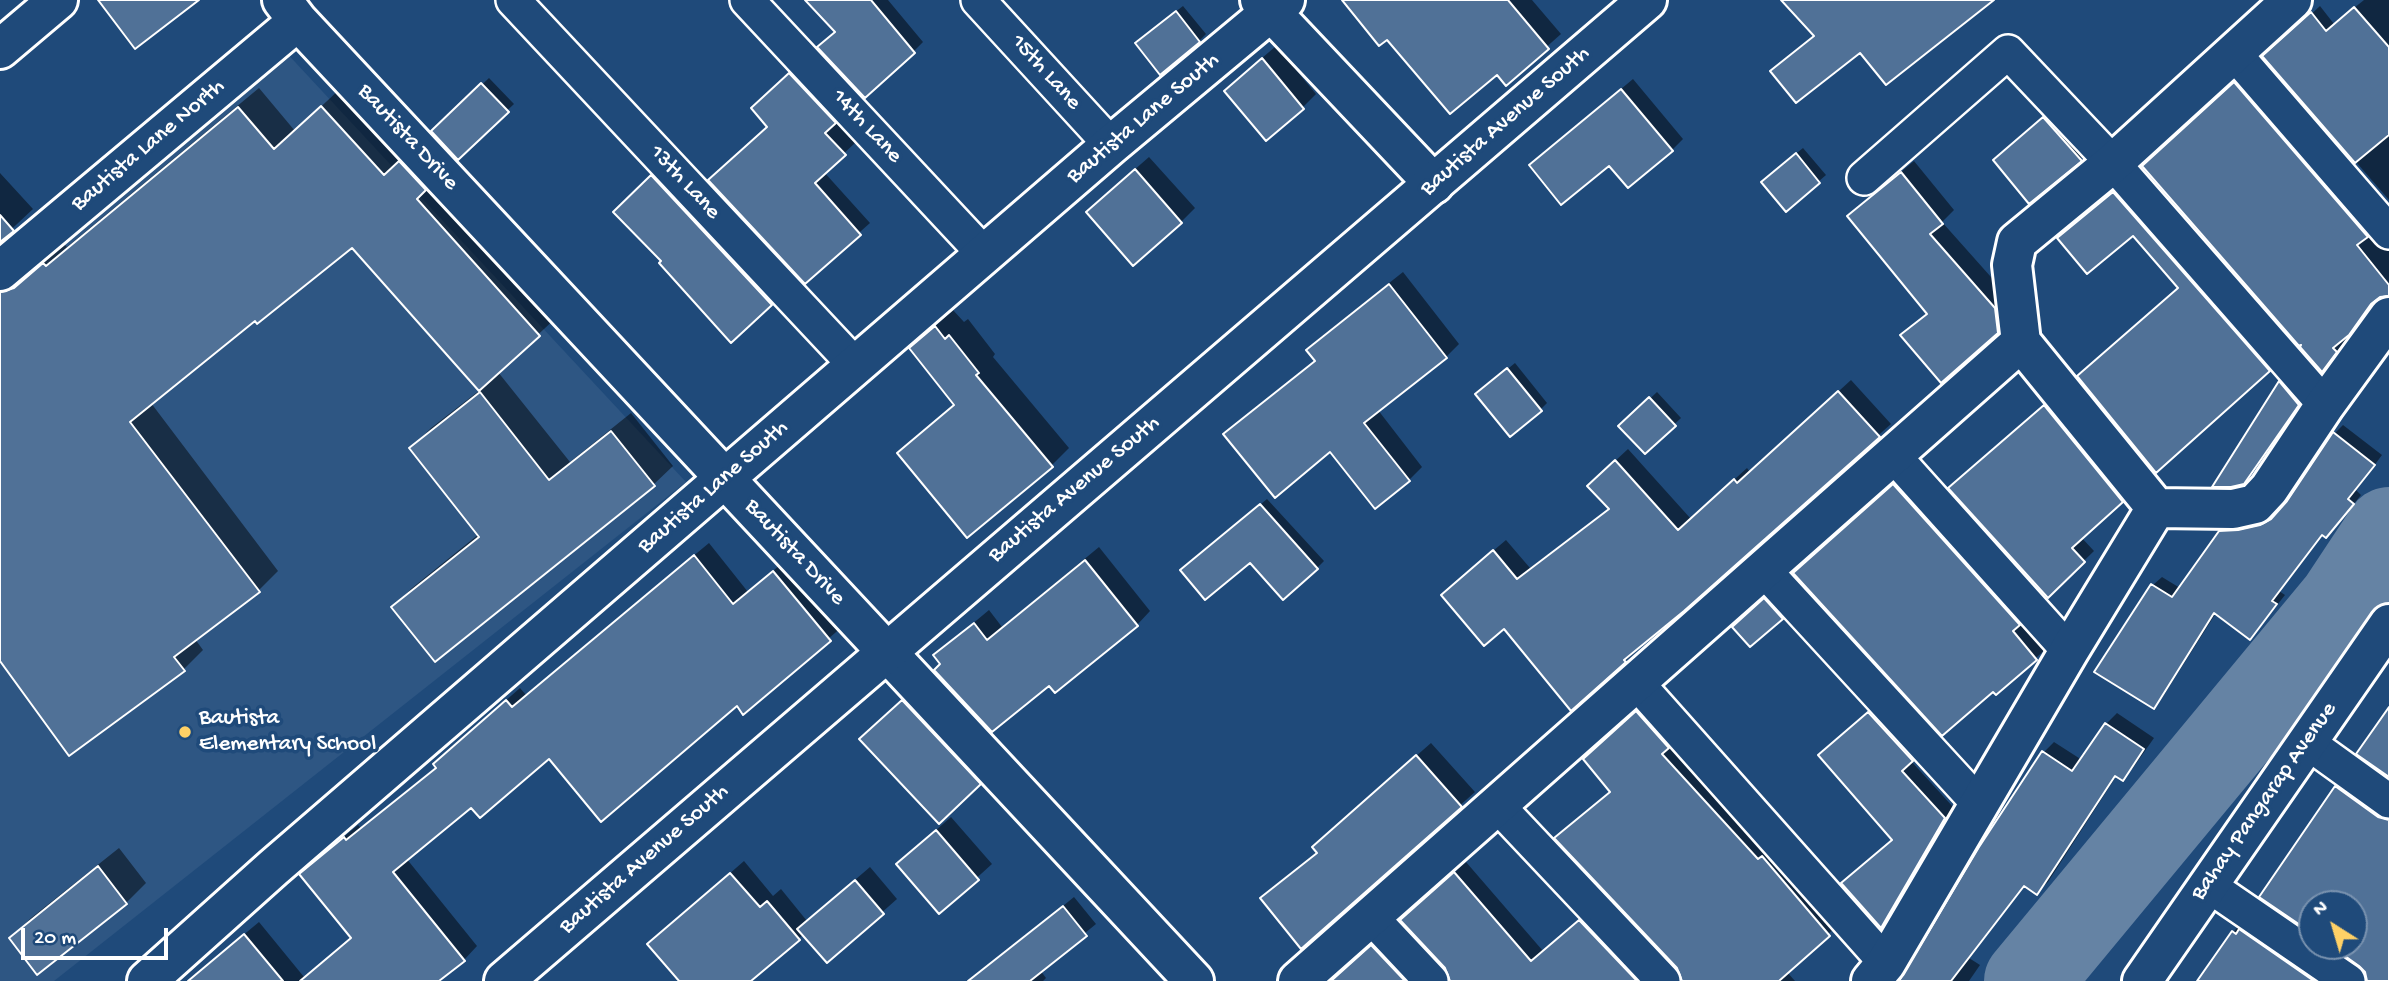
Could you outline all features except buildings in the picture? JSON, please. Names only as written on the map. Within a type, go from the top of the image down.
[{"type":"street","points":[[0,49],[58,0]]},
{"type":"street","name":"13th Lane","points":[[513,0],[856,366]]},
{"type":"street","name":"14th Lane","points":[[747,0],[985,255]]},
{"type":"street","name":"15th Lane","points":[[978,0],[1111,145]]},
{"type":"street","name":"Bautista Avenue South","points":[[504,981],[1647,0]]},
{"type":"street","points":[[2156,508],[2021,342],[2012,265],[2017,242],[2113,163],[2292,0]]},
{"type":"street","points":[[1272,4],[1434,184]]},
{"type":"street","name":"Bautista Lane South","points":[[147,981],[1272,4]]},
{"type":"street","name":"Bautista Lane North","points":[[0,271],[290,10]]},
{"type":"street","name":"Bautista Drive","points":[[290,10],[1194,981]]},
{"type":"street","points":[[1864,178],[2008,52],[2113,163],[2325,405]]},
{"type":"street","points":[[2234,53],[2389,232]]},
{"type":"street","points":[[2156,508],[2233,509],[2255,504],[2269,489],[2325,405],[2389,317]]},
{"type":"street","points":[[1298,981],[2021,342]]},
{"type":"street","points":[[1894,455],[2069,651]]},
{"type":"street","points":[[1636,682],[1879,972],[2156,508]]},
{"type":"street","points":[[1764,570],[1980,805]]},
{"type":"street","name":"Bahay Pangarap Avenue","points":[[2142,981],[2389,624]]},
{"type":"street","points":[[2307,742],[2389,801]]},
{"type":"street","points":[[1497,805],[1663,981]]},
{"type":"street","points":[[2208,885],[2348,981]]},
{"type":"street","points":[[1371,917],[1431,981]]},
{"type":"shaded area","name":"Bautista Elementary School","points":[[282,48],[686,482],[54,981],[0,981],[0,279]]},
{"type":"waterway","points":[[2028,981],[2342,602],[2389,531]]},
{"type":"place","name":"Bautista Elementary School","points":[[185,732]]}]
